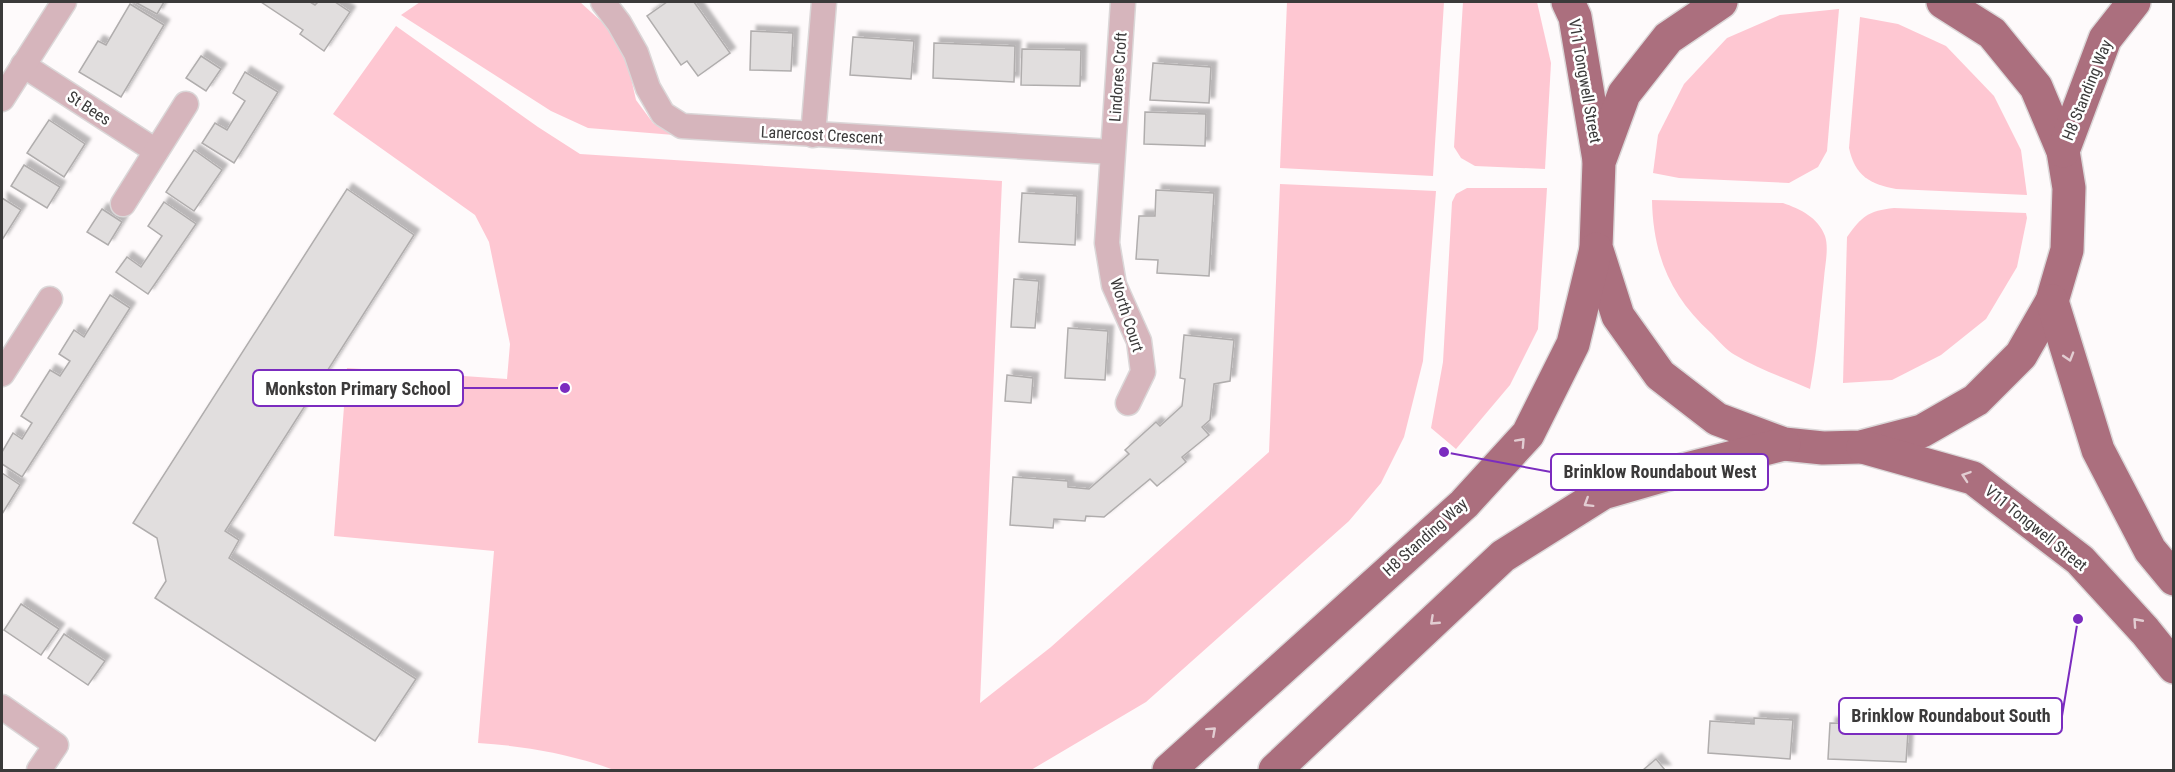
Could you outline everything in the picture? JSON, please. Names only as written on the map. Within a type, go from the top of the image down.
[{"type":"highway","name":"V11 Tongwell Street","points":[[1568,2],[1575,17],[1599,162]]},
{"type":"highway","points":[[1721,2],[1668,38],[1624,94],[1599,162],[1596,242],[1618,316],[1660,375],[1717,419],[1784,444],[1823,448],[1861,447],[1922,431],[1976,400],[2021,355],[2052,301],[2067,250],[2069,188],[2063,151],[2036,87],[1992,33],[1943,2]]},
{"type":"highway","name":"H8 Standing Way","points":[[2063,151],[2105,39],[2134,2]]},
{"type":"highway","name":"H8 Standing Way","points":[[1169,771],[1464,504],[1528,434],[1574,344],[1596,242]]},
{"type":"highway","points":[[2052,301],[2098,450],[2150,550],[2174,579]]},
{"type":"highway","points":[[1275,771],[1503,556],[1603,494],[1678,471],[1784,444]]},
{"type":"highway","name":"V11 Tongwell Street","points":[[1861,447],[1973,478],[2080,560],[2145,631],[2174,667]]},
{"type":"street","points":[[2,99],[63,2]]},
{"type":"street","name":"Lanercost Crescent","points":[[603,2],[619,23],[636,53],[648,88],[663,114],[682,126],[1112,152]]},
{"type":"street","points":[[813,135],[824,2]]},
{"type":"street","name":"Lindores Croft","points":[[1112,152],[1123,2]]},
{"type":"street","name":"St Bees","points":[[23,65],[156,151]]},
{"type":"street","points":[[123,204],[186,104]]},
{"type":"street","name":"Worth Court","points":[[1112,152],[1107,243],[1114,285],[1139,341],[1143,372],[1128,403]]},
{"type":"street","points":[[3,369],[50,299]]},
{"type":"street","points":[[2,707],[56,745],[39,771]]},
{"type":"shaded area","points":[[420,2],[580,2],[614,33],[629,69],[636,100],[653,123],[674,135],[588,128],[551,111],[401,15]]},
{"type":"shaded area","points":[[1287,2],[1444,2],[1433,176],[1280,168]]},
{"type":"shaded area","points":[[1463,2],[1537,2],[1551,63],[1545,169],[1475,166],[1461,158],[1454,147]]},
{"type":"shaded area","points":[[1839,9],[1827,151],[1818,167],[1789,183],[1679,178],[1653,173],[1658,135],[1684,84],[1727,38],[1780,15]]},
{"type":"shaded area","points":[[1860,17],[1898,24],[1946,46],[1994,96],[2021,150],[2027,195],[1896,189],[1871,181],[1860,172],[1855,166],[1849,148]]},
{"type":"shaded area","points":[[396,26],[538,127],[580,154],[1002,181],[980,703],[1051,647],[1269,452],[1280,184],[1436,191],[1423,361],[1404,437],[1381,483],[1349,521],[1146,702],[1031,770],[614,770],[581,759],[547,752],[478,743],[494,551],[334,536],[347,368],[507,379],[510,344],[489,242],[475,215],[333,114]]},
{"type":"shaded area","points":[[1467,188],[1547,188],[1538,329],[1510,385],[1456,449],[1431,428],[1443,362],[1452,202],[1456,194]]},
{"type":"shaded area","points":[[1652,200],[1783,203],[1802,211],[1818,224],[1825,236],[1827,251],[1810,389],[1735,355],[1697,319],[1666,273],[1656,238]]},
{"type":"shaded area","points":[[1894,208],[2026,213],[2027,218],[2017,267],[1986,319],[1941,355],[1892,380],[1843,383],[1847,237],[1866,216]]},
{"type":"building","points":[[135,2],[164,2],[157,14]]},
{"type":"building","points":[[261,2],[310,2],[315,5],[318,2],[335,2],[350,12],[324,51],[300,34],[303,30]]},
{"type":"building","points":[[667,2],[694,2],[730,53],[698,76],[687,61],[681,65],[647,16]]},
{"type":"building","points":[[130,4],[164,25],[121,97],[79,72],[98,41],[106,45]]},
{"type":"building","points":[[751,31],[793,33],[791,71],[750,70]]},
{"type":"building","points":[[853,37],[914,41],[911,79],[850,75]]},
{"type":"building","points":[[934,43],[1015,46],[1014,82],[933,78]]},
{"type":"building","points":[[1022,49],[1081,50],[1080,86],[1021,85]]},
{"type":"building","points":[[201,56],[221,69],[206,91],[186,78]]},
{"type":"building","points":[[1153,63],[1211,67],[1209,103],[1150,100]]},
{"type":"building","points":[[245,72],[278,92],[234,163],[202,143],[215,123],[227,130],[245,101],[233,93]]},
{"type":"building","points":[[1145,112],[1206,114],[1205,146],[1144,144]]},
{"type":"building","points":[[49,120],[85,144],[64,177],[27,153]]},
{"type":"building","points":[[194,150],[222,170],[194,211],[166,192]]},
{"type":"building","points":[[24,165],[60,187],[47,208],[11,186]]},
{"type":"building","points":[[347,189],[414,235],[225,531],[239,540],[229,558],[416,679],[375,741],[155,598],[166,581],[157,538],[133,523]]},
{"type":"building","points":[[1156,190],[1214,193],[1209,276],[1157,273],[1158,260],[1136,259],[1139,216],[1155,216]]},
{"type":"building","points":[[1022,193],[1077,196],[1075,245],[1019,242]]},
{"type":"building","points":[[2,198],[21,210],[2,240]]},
{"type":"building","points":[[164,202],[196,224],[148,294],[116,272],[127,257],[141,267],[162,236],[148,226]]},
{"type":"building","points":[[102,209],[122,222],[108,245],[87,232]]},
{"type":"building","points":[[1014,279],[1039,281],[1035,328],[1011,327]]},
{"type":"building","points":[[110,295],[130,308],[22,477],[2,464],[2,452],[13,433],[22,439],[32,423],[21,416],[50,370],[60,376],[70,361],[59,354],[74,330],[84,337]]},
{"type":"building","points":[[1068,328],[1108,331],[1105,380],[1065,378]]},
{"type":"building","points":[[1184,335],[1234,340],[1230,381],[1214,384],[1210,420],[1202,427],[1209,435],[1182,457],[1186,462],[1157,486],[1150,479],[1104,517],[1086,516],[1085,521],[1054,519],[1053,528],[1010,525],[1013,477],[1068,481],[1068,487],[1089,489],[1129,454],[1125,450],[1156,422],[1160,426],[1182,406],[1185,379],[1180,378]]},
{"type":"building","points":[[1007,375],[1033,378],[1031,403],[1005,401]]},
{"type":"building","points":[[2,473],[20,485],[2,514]]},
{"type":"building","points":[[21,604],[59,629],[41,655],[4,630]]},
{"type":"building","points":[[64,634],[105,661],[88,685],[48,658]]},
{"type":"building","points":[[1754,718],[1793,720],[1790,759],[1708,753],[1710,721],[1754,724]]},
{"type":"building","points":[[1830,723],[1867,724],[1866,730],[1908,732],[1906,762],[1828,759]]},
{"type":"building","points":[[1656,759],[1665,770],[1643,770]]},
{"type":"place","name":"Monkston Primary School","points":[[565,388]]},
{"type":"place","name":"Brinklow Roundabout West","points":[[1444,452]]},
{"type":"place","name":"Brinklow Roundabout South","points":[[2078,619]]}]
